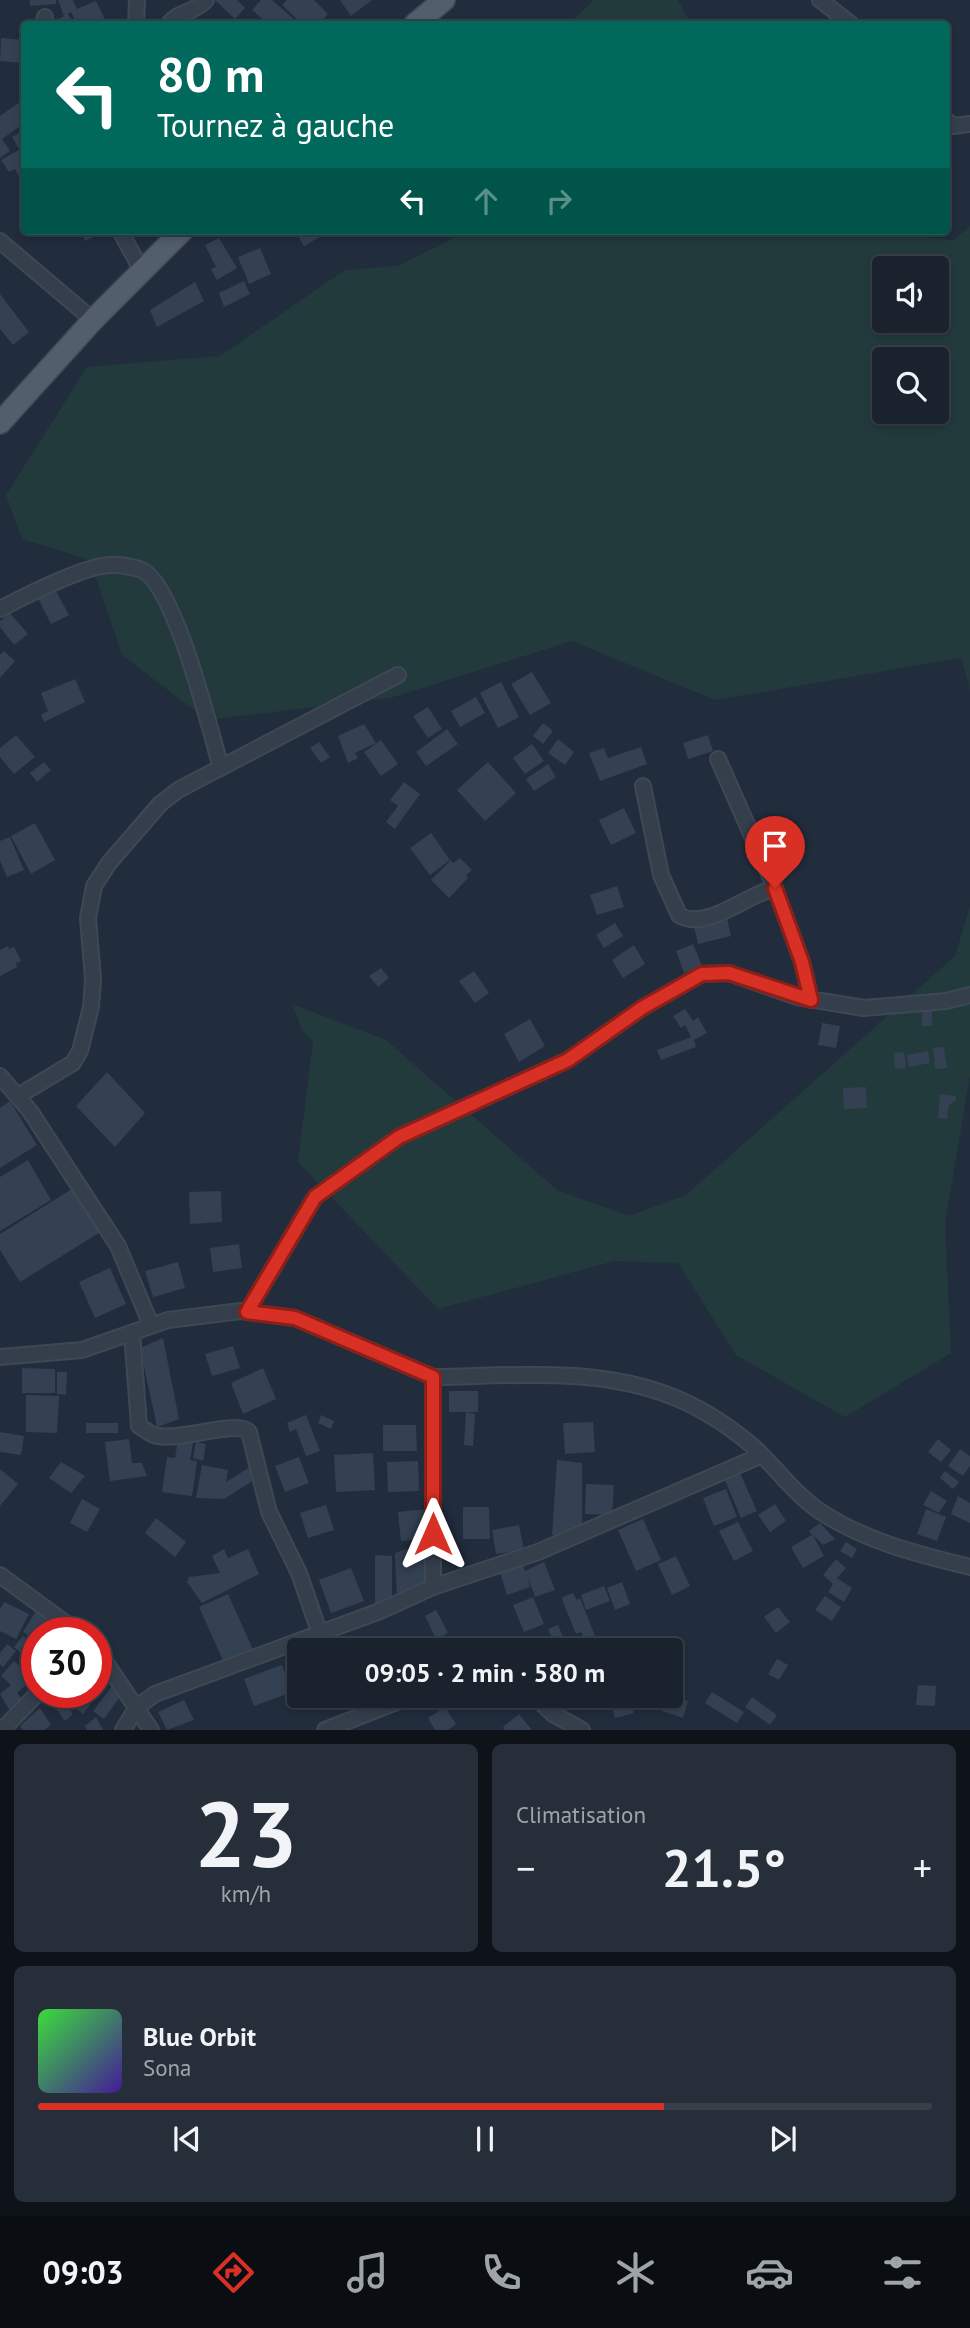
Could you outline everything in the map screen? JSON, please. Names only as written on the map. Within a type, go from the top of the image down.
[{"type":"main road","points":[[419,21],[444,0]]},
{"type":"main road","points":[[0,423],[93,320],[178,235]]},
{"type":"street","points":[[136,21],[137,0]]},
{"type":"street","points":[[171,21],[200,7],[206,0]]},
{"type":"street","points":[[820,0],[847,21]]},
{"type":"street","points":[[950,124],[953,126],[970,124]]},
{"type":"street","points":[[122,235],[142,271]]},
{"type":"street","points":[[0,241],[93,320]]},
{"type":"street","points":[[0,609],[44,586],[109,565],[143,570],[160,588],[186,648],[221,768]]},
{"type":"street","points":[[18,1096],[60,1072],[72,1063],[80,1051],[91,1007],[93,979],[88,918],[94,886],[109,863],[160,804],[178,790],[398,675]]},
{"type":"street","points":[[718,759],[775,888],[802,962],[811,1000]]},
{"type":"street","points":[[643,786],[662,875],[680,915],[685,919],[709,918],[757,893],[775,888]]},
{"type":"street","points":[[247,1312],[315,1197],[399,1137],[568,1060],[642,1008],[702,974],[729,973],[811,1000],[864,1008],[885,1008],[970,995]]},
{"type":"street","points":[[0,1076],[18,1096],[118,1246],[151,1325]]},
{"type":"street","points":[[0,1357],[82,1350],[151,1325],[193,1315],[247,1312],[295,1318],[433,1377],[573,1375],[603,1378],[673,1396],[696,1408],[748,1442],[800,1496],[851,1529],[895,1548],[970,1567]]},
{"type":"street","points":[[132,1333],[139,1426],[155,1436],[193,1435],[240,1427],[249,1432],[269,1512],[299,1573],[320,1634]]},
{"type":"street","points":[[433,1377],[433,1587]]},
{"type":"street","points":[[123,1730],[137,1707],[155,1694],[320,1634],[433,1587],[538,1552],[762,1455]]},
{"type":"street","points":[[0,1574],[58,1617]]},
{"type":"street","points":[[112,1671],[151,1730]]},
{"type":"street","points":[[2,1730],[23,1708]]},
{"type":"street","points":[[325,1730],[381,1708]]},
{"type":"street","points":[[547,1708],[582,1730]]},
{"type":"green space","points":[[594,0],[678,0],[689,21],[572,21]]},
{"type":"green space","points":[[970,226],[970,690],[961,658],[715,700],[572,641],[390,698],[207,720],[122,655],[90,560],[22,539],[6,495],[87,367],[220,356],[345,270],[398,266],[460,235],[898,235],[954,240]]},
{"type":"green space","points":[[970,906],[970,1076],[945,1224],[951,1353],[845,1417],[736,1355],[678,1263],[614,1261],[438,1309],[298,1162],[313,1041],[302,1030],[292,1004],[386,1040],[557,1190],[629,1216],[686,1195],[955,956]]},
{"type":"building","points":[[30,0],[56,0],[56,4],[30,6]]},
{"type":"building","points":[[58,0],[73,0],[77,9],[96,1],[106,21],[76,21],[71,12],[68,14],[72,21],[55,21],[64,16]]},
{"type":"building","points":[[215,0],[237,0],[245,8],[235,19]]},
{"type":"building","points":[[261,0],[272,0],[296,21],[265,21],[252,10]]},
{"type":"building","points":[[287,0],[314,0],[328,14],[321,21],[299,21],[282,5]]},
{"type":"building","points":[[340,0],[372,0],[351,16]]},
{"type":"building","points":[[1,38],[21,40],[21,63],[0,61]]},
{"type":"building","points":[[21,101],[21,125],[2,139],[10,151],[0,158],[0,116]]},
{"type":"building","points":[[21,132],[19,149],[12,137]]},
{"type":"building","points":[[21,149],[21,180],[15,169],[9,172],[1,160]]},
{"type":"building","points":[[82,235],[98,235],[85,241]]},
{"type":"building","points":[[297,235],[323,235],[304,246]]},
{"type":"building","points":[[219,238],[237,268],[217,280],[211,269],[216,267],[205,245]]},
{"type":"building","points":[[260,248],[271,274],[249,284],[238,257]]},
{"type":"building","points":[[244,281],[250,294],[224,307],[219,293]]},
{"type":"building","points":[[195,282],[204,301],[157,327],[150,310]]},
{"type":"building","points":[[0,294],[29,332],[13,345],[0,329]]},
{"type":"building","points":[[55,589],[69,615],[51,624],[38,598]]},
{"type":"building","points":[[10,613],[28,634],[14,645],[0,627],[0,621]]},
{"type":"building","points":[[4,651],[15,661],[0,678],[0,655]]},
{"type":"building","points":[[532,672],[551,703],[530,715],[511,684]]},
{"type":"building","points":[[75,679],[85,702],[44,722],[41,715],[48,711],[41,693]]},
{"type":"building","points":[[501,682],[519,717],[498,728],[480,693]]},
{"type":"building","points":[[476,697],[485,713],[460,727],[451,711]]},
{"type":"building","points":[[428,707],[442,729],[428,738],[413,716]]},
{"type":"building","points":[[543,723],[553,731],[543,744],[533,736]]},
{"type":"building","points":[[364,724],[376,743],[355,753],[358,758],[348,763],[338,736]]},
{"type":"building","points":[[447,729],[458,744],[426,766],[416,752]]},
{"type":"building","points":[[16,735],[35,757],[14,774],[0,757],[0,748]]},
{"type":"building","points":[[708,735],[713,751],[688,759],[683,743]]},
{"type":"building","points":[[558,739],[574,752],[565,765],[548,753]]},
{"type":"building","points":[[381,740],[398,764],[381,776],[364,752]]},
{"type":"building","points":[[319,742],[330,757],[321,763],[310,748]]},
{"type":"building","points":[[532,744],[544,761],[525,774],[513,758]]},
{"type":"building","points":[[641,747],[647,764],[600,781],[589,753],[604,748],[608,758]]},
{"type":"building","points":[[44,762],[51,770],[37,782],[30,773]]},
{"type":"building","points":[[488,762],[516,793],[485,821],[457,790]]},
{"type":"building","points":[[548,764],[556,777],[534,791],[526,779]]},
{"type":"building","points":[[404,782],[420,794],[395,829],[386,822],[398,806],[390,800]]},
{"type":"building","points":[[624,808],[636,833],[611,845],[599,820]]},
{"type":"building","points":[[35,823],[55,860],[31,874],[11,836]]},
{"type":"building","points":[[431,833],[450,860],[430,875],[410,848]]},
{"type":"building","points":[[10,837],[24,870],[7,877],[0,861],[0,841]]},
{"type":"building","points":[[460,858],[472,870],[449,898],[431,880],[451,860],[453,863]]},
{"type":"building","points":[[617,886],[624,907],[597,915],[590,895]]},
{"type":"building","points":[[726,914],[731,936],[698,944],[693,922]]},
{"type":"building","points":[[615,923],[623,936],[604,948],[596,935]]},
{"type":"building","points":[[693,944],[702,966],[684,973],[676,951]]},
{"type":"building","points":[[634,945],[645,964],[623,978],[612,960]]},
{"type":"building","points":[[8,946],[9,949],[14,947],[21,961],[16,963],[17,967],[0,976],[0,950]]},
{"type":"building","points":[[381,968],[389,978],[378,987],[369,976]]},
{"type":"building","points":[[474,971],[489,993],[475,1003],[459,981]]},
{"type":"building","points":[[922,1007],[932,1007],[932,1026],[922,1026]]},
{"type":"building","points":[[685,1009],[693,1021],[698,1017],[707,1033],[694,1040],[696,1047],[661,1060],[657,1050],[691,1037],[685,1025],[681,1028],[673,1016]]},
{"type":"building","points":[[530,1019],[545,1046],[519,1062],[504,1034]]},
{"type":"building","points":[[822,1023],[840,1026],[836,1048],[818,1045]]},
{"type":"building","points":[[944,1047],[947,1068],[935,1069],[933,1048]]},
{"type":"building","points":[[928,1051],[930,1063],[909,1067],[907,1055]]},
{"type":"building","points":[[904,1052],[906,1068],[895,1069],[894,1053]]},
{"type":"building","points":[[107,1072],[145,1113],[115,1147],[76,1106]]},
{"type":"building","points":[[866,1087],[867,1108],[844,1109],[843,1088]]},
{"type":"building","points":[[940,1094],[956,1096],[956,1100],[949,1105],[947,1119],[938,1118]]},
{"type":"building","points":[[10,1101],[37,1145],[0,1168],[0,1108]]},
{"type":"building","points":[[28,1160],[51,1200],[0,1231],[0,1177]]},
{"type":"building","points":[[75,1187],[102,1231],[20,1282],[0,1250],[0,1234]]},
{"type":"building","points":[[221,1191],[222,1222],[190,1224],[189,1192]]},
{"type":"building","points":[[239,1244],[242,1268],[213,1272],[210,1248]]},
{"type":"building","points":[[178,1262],[185,1288],[153,1297],[145,1271]]},
{"type":"building","points":[[110,1268],[126,1304],[95,1318],[79,1282]]},
{"type":"building","points":[[163,1338],[179,1419],[157,1427],[140,1348]]},
{"type":"building","points":[[233,1346],[240,1368],[212,1376],[205,1354]]},
{"type":"building","points":[[22,1368],[55,1369],[55,1393],[22,1393]]},
{"type":"building","points":[[263,1368],[276,1399],[243,1414],[231,1383]]},
{"type":"building","points":[[57,1372],[67,1372],[66,1395],[57,1394]]},
{"type":"building","points":[[449,1391],[478,1391],[478,1412],[449,1412]]},
{"type":"building","points":[[26,1395],[59,1396],[57,1433],[26,1432]]},
{"type":"building","points":[[466,1412],[475,1414],[473,1446],[464,1445]]},
{"type":"building","points":[[306,1415],[320,1451],[306,1456],[296,1429],[290,1432],[287,1423]]},
{"type":"building","points":[[321,1415],[334,1421],[331,1429],[318,1423]]},
{"type":"building","points":[[593,1422],[595,1452],[565,1454],[563,1423]]},
{"type":"building","points":[[86,1423],[118,1423],[118,1433],[86,1433]]},
{"type":"building","points":[[383,1425],[416,1425],[417,1451],[383,1451]]},
{"type":"building","points":[[0,1432],[24,1436],[21,1455],[0,1452]]},
{"type":"building","points":[[129,1439],[132,1463],[142,1463],[147,1476],[110,1481],[105,1442]]},
{"type":"building","points":[[178,1439],[193,1442],[190,1460],[197,1461],[192,1496],[162,1492],[167,1457],[175,1458]]},
{"type":"building","points":[[938,1439],[951,1450],[941,1462],[928,1452]]},
{"type":"building","points":[[196,1442],[206,1444],[203,1461],[193,1458]]},
{"type":"building","points":[[960,1449],[970,1456],[970,1466],[963,1476],[948,1466]]},
{"type":"building","points":[[373,1453],[375,1490],[336,1492],[334,1455]]},
{"type":"building","points":[[299,1457],[309,1483],[285,1492],[275,1466]]},
{"type":"building","points":[[557,1460],[582,1463],[582,1533],[552,1535]]},
{"type":"building","points":[[418,1461],[419,1491],[388,1492],[387,1462]]},
{"type":"building","points":[[61,1462],[85,1476],[71,1493],[49,1478]]},
{"type":"building","points":[[255,1464],[262,1475],[224,1499],[196,1498],[202,1465],[228,1470],[226,1482]]},
{"type":"building","points":[[0,1469],[18,1484],[0,1506]]},
{"type":"building","points":[[739,1471],[757,1511],[741,1518],[724,1478]]},
{"type":"building","points":[[945,1471],[959,1482],[953,1489],[940,1478]]},
{"type":"building","points":[[586,1484],[614,1485],[612,1515],[585,1514]]},
{"type":"building","points":[[726,1489],[737,1517],[714,1526],[703,1498]]},
{"type":"building","points":[[931,1491],[947,1501],[939,1513],[923,1505]]},
{"type":"building","points":[[958,1496],[970,1503],[970,1523],[951,1514]]},
{"type":"building","points":[[82,1499],[100,1509],[87,1532],[70,1523]]},
{"type":"building","points":[[775,1504],[786,1521],[770,1532],[758,1515]]},
{"type":"building","points":[[326,1505],[334,1530],[308,1538],[300,1513]]},
{"type":"building","points":[[463,1507],[489,1507],[490,1539],[463,1539]]},
{"type":"building","points":[[427,1509],[429,1538],[401,1541],[398,1512]]},
{"type":"building","points":[[926,1509],[946,1517],[937,1541],[917,1534]]},
{"type":"building","points":[[156,1518],[186,1542],[175,1557],[145,1533]]},
{"type":"building","points":[[643,1519],[661,1560],[636,1571],[618,1530]]},
{"type":"building","points":[[738,1522],[753,1551],[734,1561],[719,1531]]},
{"type":"building","points":[[820,1523],[835,1539],[823,1545],[813,1535],[824,1556],[803,1568],[791,1547],[812,1535],[809,1531]]},
{"type":"building","points":[[519,1525],[524,1550],[496,1554],[492,1530]]},
{"type":"building","points":[[430,1541],[432,1586],[397,1599],[395,1553]]},
{"type":"building","points":[[846,1542],[857,1549],[852,1558],[840,1551]]},
{"type":"building","points":[[224,1549],[228,1558],[248,1549],[259,1574],[202,1603],[187,1582],[189,1577],[220,1573],[212,1556]]},
{"type":"building","points":[[375,1555],[392,1556],[392,1605],[375,1605]]},
{"type":"building","points":[[676,1556],[690,1586],[672,1595],[658,1564]]},
{"type":"building","points":[[836,1559],[846,1568],[837,1578],[852,1588],[844,1602],[828,1592],[833,1584],[823,1575]]},
{"type":"building","points":[[522,1562],[525,1571],[544,1562],[555,1590],[535,1597],[527,1575],[530,1587],[507,1595],[499,1569]]},
{"type":"building","points":[[351,1568],[364,1601],[331,1613],[319,1580]]},
{"type":"building","points":[[622,1582],[630,1604],[615,1610],[607,1588]]},
{"type":"building","points":[[604,1586],[610,1601],[586,1610],[581,1595]]},
{"type":"building","points":[[573,1593],[577,1600],[580,1598],[595,1636],[584,1638],[581,1632],[576,1634],[562,1597]]},
{"type":"building","points":[[228,1594],[255,1654],[226,1667],[199,1607]]},
{"type":"building","points":[[825,1596],[841,1607],[832,1621],[815,1610]]},
{"type":"building","points":[[533,1597],[544,1624],[524,1632],[513,1605]]},
{"type":"building","points":[[4,1602],[29,1614],[27,1617],[21,1617],[21,1629],[16,1639],[0,1631],[0,1609]]},
{"type":"building","points":[[778,1607],[790,1622],[776,1633],[764,1617]]},
{"type":"building","points":[[436,1610],[448,1633],[436,1638],[425,1616]]},
{"type":"building","points":[[36,1611],[46,1617],[32,1617]]},
{"type":"building","points":[[558,1625],[563,1638],[552,1638],[548,1629]]},
{"type":"building","points":[[21,1638],[21,1653],[14,1647]]},
{"type":"building","points":[[7,1644],[16,1651],[3,1667],[0,1664],[0,1653]]},
{"type":"building","points":[[777,1659],[788,1665],[779,1680],[768,1674]]},
{"type":"building","points":[[14,1661],[21,1667],[21,1689],[17,1693],[21,1702],[10,1711],[0,1694],[11,1685],[1,1676]]},
{"type":"building","points":[[282,1665],[287,1678],[287,1694],[254,1706],[244,1679]]},
{"type":"building","points":[[918,1685],[936,1686],[935,1706],[916,1705]]},
{"type":"building","points":[[112,1686],[122,1694],[112,1708]]},
{"type":"building","points":[[712,1692],[744,1712],[737,1723],[705,1703]]},
{"type":"building","points":[[752,1697],[777,1715],[770,1725],[745,1707]]},
{"type":"building","points":[[184,1700],[194,1720],[167,1730],[158,1712]]},
{"type":"building","points":[[683,1700],[688,1701],[683,1718],[662,1711],[663,1708],[683,1708]]},
{"type":"building","points":[[40,1708],[51,1725],[44,1730],[23,1730],[20,1726]]},
{"type":"building","points":[[56,1708],[68,1708],[73,1714],[65,1721]]},
{"type":"building","points":[[76,1708],[88,1708],[83,1714]]},
{"type":"building","points":[[95,1708],[112,1708],[104,1719],[93,1711]]},
{"type":"building","points":[[446,1708],[456,1724],[448,1730],[435,1730],[428,1718]]},
{"type":"building","points":[[612,1708],[632,1708],[634,1713],[615,1718]]},
{"type":"building","points":[[519,1714],[532,1730],[505,1730],[503,1727]]},
{"type":"building","points":[[96,1717],[103,1730],[87,1730],[85,1726]]},
{"type":"route","points":[[433,1534],[433,1377],[406,1363],[295,1318],[247,1312],[267,1282],[307,1206],[315,1197],[399,1137],[568,1060],[642,1008],[702,974],[729,973],[797,998],[811,1000],[802,962],[775,888]]}]
